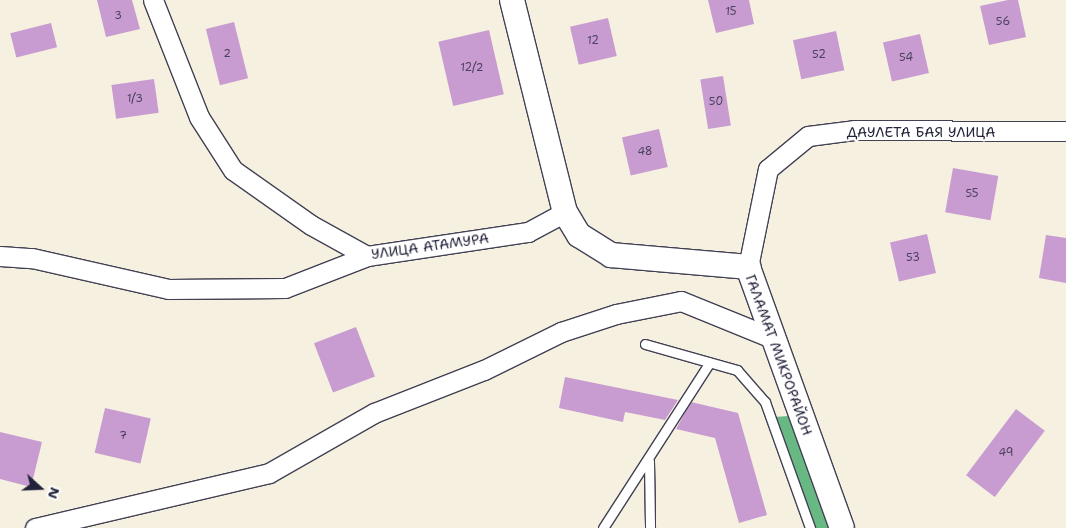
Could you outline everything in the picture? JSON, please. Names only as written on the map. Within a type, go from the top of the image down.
[{"type":"street","name":"УЛИЦА АТАМУРА","points":[[153,0],[200,117],[233,170],[311,225],[368,256],[528,232],[565,212]]},
{"type":"street","name":"ГАЛАМАТ МИКРОРАЙОН","points":[[512,0],[565,212],[579,235],[611,255],[748,267],[842,528]]},
{"type":"street","name":"ДАУЛЕТА БАЯ УЛИЦА","points":[[748,267],[768,169],[808,136],[854,130],[1066,132]]},
{"type":"street","points":[[0,256],[32,258],[168,289],[285,288],[368,256]]},
{"type":"street","points":[[35,528],[269,472],[374,414],[484,370],[561,332],[616,314],[681,301],[772,338]]},
{"type":"lane","points":[[645,344],[737,370],[765,402],[810,528]]},
{"type":"lane","points":[[603,528],[649,461],[710,362]]},
{"type":"lane","points":[[649,461],[650,528]]},
{"type":"green space","points":[[788,416],[833,528],[816,528],[775,417]]},
{"type":"building","points":[[97,0],[132,0],[140,29],[106,37]]},
{"type":"building","points":[[708,0],[749,0],[754,24],[716,33]]},
{"type":"building","points":[[1008,0],[1018,0],[1026,37],[989,45],[980,6]]},
{"type":"building","points":[[608,18],[617,56],[579,65],[570,27]]},
{"type":"building","points":[[234,22],[248,78],[220,85],[206,29]]},
{"type":"building","points":[[51,23],[57,47],[16,57],[10,33]]},
{"type":"building","points":[[489,30],[504,94],[453,106],[438,42]]},
{"type":"building","points":[[836,31],[844,70],[801,79],[793,40]]},
{"type":"building","points":[[920,34],[929,73],[892,82],[883,43]]},
{"type":"building","points":[[723,76],[731,125],[708,129],[700,80]]},
{"type":"building","points":[[154,79],[159,113],[116,119],[111,85]]},
{"type":"building","points":[[659,129],[668,167],[631,176],[622,138]]},
{"type":"building","points":[[953,168],[998,176],[990,220],[945,212]]},
{"type":"building","points":[[927,234],[936,273],[899,282],[890,243]]},
{"type":"building","points":[[1046,235],[1066,238],[1066,283],[1039,278]]},
{"type":"building","points":[[356,327],[375,376],[333,393],[314,343]]},
{"type":"building","points":[[565,377],[678,400],[665,420],[625,412],[623,422],[559,408]]},
{"type":"building","points":[[691,402],[738,413],[767,515],[739,523],[715,438],[676,429]]},
{"type":"building","points":[[105,408],[151,419],[140,463],[95,453]]},
{"type":"building","points":[[1016,409],[1045,431],[995,497],[966,475]]},
{"type":"building","points":[[0,432],[42,442],[31,487],[0,479]]}]
